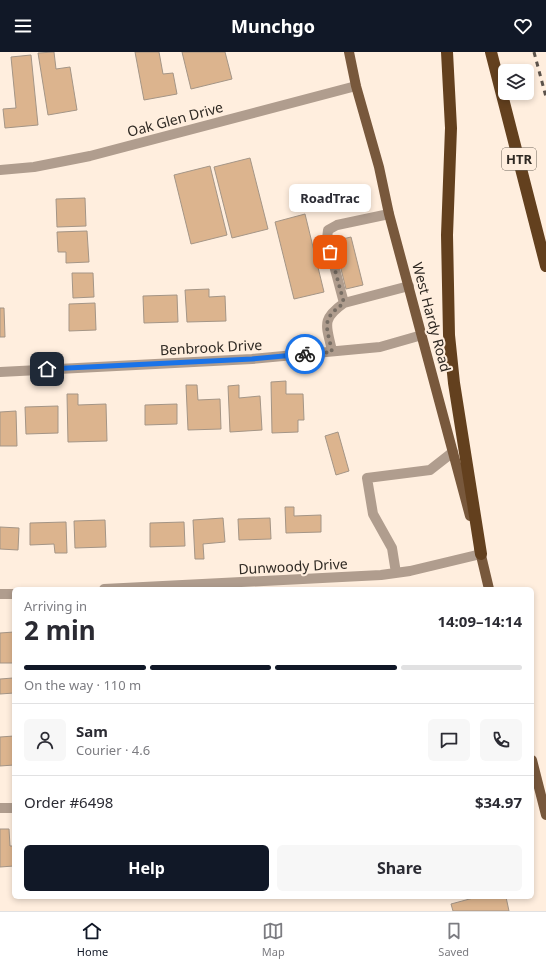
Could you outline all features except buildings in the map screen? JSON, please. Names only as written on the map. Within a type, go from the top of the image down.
[{"type":"highway","points":[[447,52],[451,128],[447,235],[449,335],[454,383],[481,554]]},
{"type":"highway","name":"HTR","points":[[491,52],[546,266]]},
{"type":"main road","name":"West Hardy Road","points":[[349,52],[356,86],[379,167],[389,214],[481,554],[489,587]]},
{"type":"main road","points":[[534,769],[546,815]]},
{"type":"street","name":"Oak Glen Drive","points":[[0,170],[34,167],[90,156],[356,86]]},
{"type":"street","points":[[344,303],[327,239],[328,230],[337,225],[389,214]]},
{"type":"street","points":[[332,352],[326,323],[328,317],[333,311],[344,303],[409,286]]},
{"type":"street","name":"Benbrook Drive","points":[[0,372],[252,359],[332,352],[380,347],[422,335]]},
{"type":"street","points":[[396,573],[392,548],[372,514],[367,478],[430,470],[453,452]]},
{"type":"street","name":"Dunwoody Drive","points":[[140,587],[410,572],[481,554]]},
{"type":"street","points":[[0,594],[12,594]]},
{"type":"street","points":[[0,808],[12,808]]},
{"type":"railway","points":[[534,52],[546,97]]},
{"type":"way so far","points":[[305,354],[332,352],[326,323],[328,317],[333,311],[344,303],[330,252]]},
{"type":"place","name":"RoadTrac","points":[[330,252]]},
{"type":"route","points":[[47,369],[252,359],[305,354]]}]
